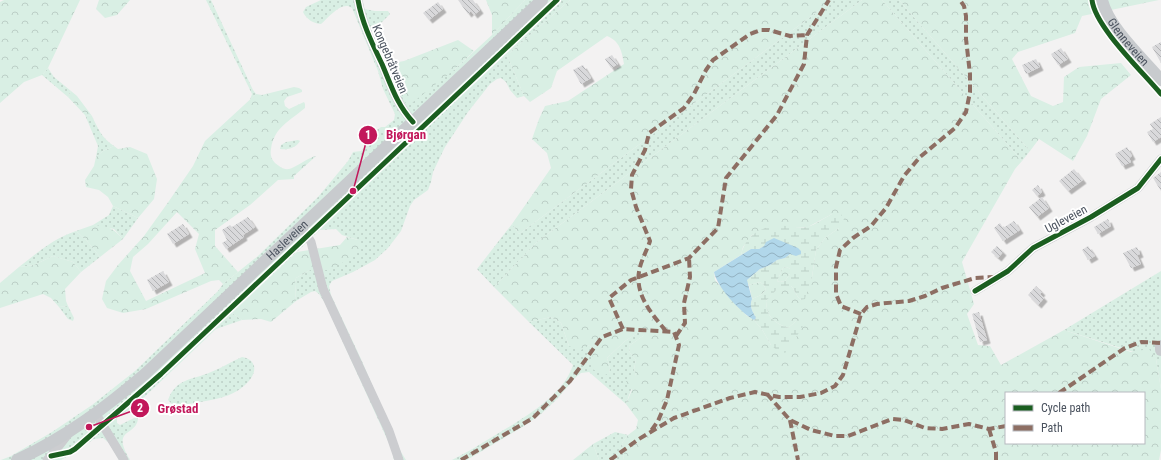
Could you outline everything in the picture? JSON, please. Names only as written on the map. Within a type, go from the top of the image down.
[{"type":"main road","name":"Hasleveien","points":[[18,460],[34,453],[70,432],[96,414],[150,369],[542,0]]},
{"type":"main road","name":"Glenneveien","points":[[1102,0],[1104,8],[1112,24],[1161,80]]},
{"type":"street","name":"Kongebråtveien","points":[[358,0],[366,29],[392,91],[412,122]]},
{"type":"street","name":"Ugleveien","points":[[975,291],[1008,271],[1033,248],[1090,217],[1138,188],[1161,159]]},
{"type":"street","name":"Hasleveien","points":[[302,227],[312,245],[323,288],[386,424],[399,458]]},
{"type":"street","points":[[96,414],[124,460]]},
{"type":"street","points":[[47,460],[70,432]]},
{"type":"green space","points":[[4,0],[80,0],[48,68],[42,75],[24,82],[0,103],[0,2]]},
{"type":"green space","points":[[99,0],[130,0],[117,15],[105,18],[96,9]]},
{"type":"green space","points":[[206,0],[211,0],[256,94],[250,100],[252,94]]},
{"type":"green space","points":[[321,0],[361,0],[364,9],[388,11],[390,14],[372,32],[373,36],[375,37],[374,40],[384,60],[388,64],[393,83],[454,70],[492,35],[525,0],[570,0],[507,55],[524,96],[517,98],[510,90],[506,82],[501,78],[490,84],[468,112],[445,147],[433,172],[428,190],[414,200],[410,206],[401,231],[388,248],[375,260],[332,281],[329,286],[331,295],[361,359],[401,452],[406,460],[394,460],[392,450],[325,303],[319,294],[315,291],[311,292],[296,301],[296,278],[310,270],[329,270],[358,240],[342,235],[336,229],[320,230],[232,313],[242,320],[216,329],[138,403],[117,418],[117,423],[120,425],[136,417],[138,418],[137,424],[134,428],[123,437],[125,450],[130,460],[119,460],[109,443],[103,438],[94,439],[61,460],[1,460],[11,456],[52,432],[92,405],[135,371],[218,291],[223,284],[258,256],[318,197],[348,161],[353,152],[361,151],[367,144],[365,138],[381,127],[385,127],[394,120],[395,114],[383,89],[378,71],[352,8],[344,6],[336,10],[321,24],[310,21],[303,12],[306,7]]},
{"type":"green space","points":[[486,0],[525,0],[492,35],[492,15]]},
{"type":"green space","points":[[570,0],[833,0],[519,234],[512,224],[551,168],[547,153],[532,139],[545,106],[568,101],[624,64],[620,47],[615,41],[607,36],[557,71],[551,88],[530,102],[524,96],[507,55]]},
{"type":"green space","points":[[833,0],[862,0],[537,242],[494,287],[477,269],[512,224],[519,234]]},
{"type":"green space","points":[[862,0],[882,0],[1022,161],[1015,169],[962,262],[974,304],[967,314],[978,345],[990,346],[1001,365],[1064,330],[1131,352],[1149,349],[1156,359],[1161,389],[1161,450],[1159,460],[623,460],[624,454],[622,443],[628,435],[636,429],[638,420],[626,404],[632,390],[626,382],[628,378],[636,376],[634,369],[636,360],[630,353],[629,346],[643,336],[646,329],[640,329],[607,358],[610,368],[609,373],[605,375],[592,369],[593,348],[588,345],[580,351],[569,346],[561,323],[551,317],[529,322],[494,287],[537,242]],"holes":[[[832,214],[839,228],[825,238],[816,250],[812,277],[801,300],[791,286],[779,286],[766,301],[769,315],[783,326],[788,328],[800,318],[771,345],[763,331],[754,320],[746,315],[715,280],[714,272],[741,255],[743,247],[752,235],[780,226],[789,228],[808,227]]]},
{"type":"green space","points":[[882,0],[899,0],[1030,151],[1022,161]]},
{"type":"green space","points":[[899,0],[1159,0],[1082,16],[1075,33],[1018,52],[1012,59],[1031,96],[1053,106],[1063,102],[1064,77],[1079,67],[1121,63],[1131,75],[1101,99],[1087,136],[1073,161],[1039,139],[1030,151]]},
{"type":"green space","points":[[458,40],[474,51],[454,70],[408,106],[393,83],[388,64],[404,61]]},
{"type":"green space","points":[[48,68],[54,77],[71,91],[68,97],[42,75]]},
{"type":"green space","points":[[294,87],[299,88],[302,92],[287,97],[284,101],[285,106],[289,109],[304,102],[305,104],[305,108],[284,125],[275,135],[271,153],[275,163],[283,168],[289,169],[316,156],[294,176],[294,179],[278,180],[250,205],[215,230],[215,246],[238,272],[223,284],[219,280],[211,281],[146,309],[123,313],[107,308],[102,299],[106,281],[144,236],[169,201],[193,166],[205,141],[256,94],[262,95]],"holes":[[[177,212],[199,234],[195,249],[205,273],[146,301],[130,271],[133,257],[148,244]]]},
{"type":"green space","points":[[71,91],[77,96],[92,116],[85,115],[68,97]]},
{"type":"green space","points":[[85,115],[92,116],[103,136],[114,146],[103,151],[96,157],[98,146]]},
{"type":"green space","points":[[300,141],[294,147],[289,149],[280,149],[281,145],[286,142]]},
{"type":"green space","points":[[114,146],[118,149],[130,147],[147,154],[157,179],[154,199],[138,218],[113,206],[108,197],[99,190],[86,187],[85,180],[94,166],[96,157],[103,151]]},
{"type":"green space","points":[[113,206],[138,218],[123,239],[114,229],[93,225],[109,215]]},
{"type":"green space","points":[[832,214],[841,214],[844,220],[839,228],[825,238],[816,250],[812,277],[805,299],[801,300],[791,286],[779,287],[766,301],[769,315],[778,324],[788,328],[800,318],[803,321],[803,326],[787,352],[781,354],[771,345],[763,331],[754,320],[756,318],[751,308],[752,299],[761,295],[766,290],[764,285],[760,282],[749,285],[747,280],[760,269],[777,260],[785,258],[790,254],[801,254],[764,246],[759,249],[751,249],[741,255],[743,248],[750,237],[760,230],[772,226],[807,227]],"holes":[[[787,267],[790,269],[790,274],[785,281],[777,281],[783,268]]]},
{"type":"green space","points":[[93,225],[110,228],[123,239],[100,257],[87,241],[76,231]]},
{"type":"green space","points":[[76,231],[87,241],[100,257],[81,272],[73,262],[53,256],[34,265],[19,267],[53,242]]},
{"type":"green space","points":[[347,237],[358,240],[362,247],[353,257],[329,270],[310,270],[296,278],[296,301],[271,322],[261,319],[242,320],[232,313],[297,252],[340,245]]},
{"type":"green space","points":[[53,256],[73,262],[81,272],[65,289],[68,306],[59,307],[51,298],[43,294],[0,308],[0,283],[19,267],[34,265]]},
{"type":"green space","points":[[787,267],[790,269],[790,274],[785,281],[777,281],[783,268]]},
{"type":"green space","points":[[1161,271],[1161,389],[1156,359],[1064,330]]},
{"type":"green space","points":[[760,282],[764,285],[766,290],[761,295],[752,299],[749,285]]},
{"type":"green space","points":[[68,306],[74,318],[73,321],[68,319],[59,307]]},
{"type":"green space","points":[[551,317],[561,323],[569,346],[588,345],[593,348],[593,354],[609,373],[610,368],[607,358],[625,341],[636,334],[640,328],[647,329],[643,336],[629,346],[630,353],[636,360],[634,369],[636,376],[626,404],[589,372],[581,373],[541,414],[524,426],[467,460],[452,460],[539,407],[568,377],[573,365],[529,322]]},
{"type":"green space","points":[[242,357],[251,361],[254,366],[254,371],[245,385],[235,392],[215,399],[176,406],[168,400],[171,393],[180,384],[204,375]]},
{"type":"green space","points":[[615,432],[628,435],[622,443],[624,454],[623,460],[599,460],[593,444]]},
{"type":"green space","points":[[593,444],[599,460],[573,460]]},
{"type":"water","points":[[774,238],[798,248],[801,251],[801,254],[796,256],[790,254],[785,258],[777,260],[760,269],[747,280],[752,299],[751,308],[756,318],[754,320],[742,311],[724,292],[714,272],[751,249],[759,249],[764,246],[766,242]]},
{"type":"building","points":[[458,0],[473,0],[480,10],[474,15],[471,11],[468,14]]},
{"type":"building","points":[[438,2],[443,9],[429,20],[423,13]]},
{"type":"building","points":[[1161,42],[1161,63],[1152,47]]},
{"type":"building","points":[[1061,48],[1068,59],[1058,65],[1051,54]]},
{"type":"building","points":[[612,55],[618,64],[611,68],[605,59]]},
{"type":"building","points":[[1036,59],[1040,67],[1026,74],[1022,65]]},
{"type":"building","points":[[583,65],[591,78],[581,84],[573,70]]},
{"type":"building","points":[[1161,117],[1161,137],[1153,142],[1147,132],[1153,129],[1150,124]]},
{"type":"building","points":[[1127,147],[1132,156],[1129,158],[1131,162],[1122,166],[1115,154]]},
{"type":"building","points":[[1074,169],[1083,180],[1068,191],[1059,181]]},
{"type":"building","points":[[1161,172],[1161,191],[1153,178]]},
{"type":"building","points":[[1038,185],[1042,192],[1037,196],[1032,190]]},
{"type":"building","points":[[1042,197],[1049,208],[1037,217],[1029,207]]},
{"type":"building","points":[[248,217],[255,227],[243,235],[244,237],[226,249],[222,243],[227,240],[222,230],[230,225],[232,227]]},
{"type":"building","points":[[1108,219],[1111,226],[1098,234],[1094,227]]},
{"type":"building","points":[[1014,221],[1020,230],[1003,241],[994,228],[1000,223],[1003,228]]},
{"type":"building","points":[[183,224],[189,234],[173,244],[167,234]]},
{"type":"building","points":[[997,246],[1003,252],[998,258],[991,252]]},
{"type":"building","points":[[1088,246],[1095,256],[1088,260],[1082,250]]},
{"type":"building","points":[[1137,247],[1140,254],[1137,255],[1141,264],[1131,268],[1123,253]]},
{"type":"building","points":[[163,271],[169,282],[153,291],[147,280]]},
{"type":"building","points":[[1036,286],[1042,292],[1040,294],[1044,298],[1038,305],[1028,295]]},
{"type":"building","points":[[979,312],[987,340],[980,342],[972,314]]},
{"type":"marked path","points":[[623,329],[609,298],[631,280],[689,258],[718,228],[726,178],[777,115],[804,64],[807,35],[829,0]]},
{"type":"marked path","points":[[861,314],[841,306],[836,294],[836,267],[840,250],[853,238],[871,226],[886,208],[904,176],[920,157],[955,128],[966,112],[970,92],[970,74],[966,39],[966,16],[964,6],[960,0]]},
{"type":"marked path","points":[[666,331],[649,310],[641,294],[638,276],[650,241],[636,207],[631,189],[632,175],[645,150],[649,133],[684,108],[694,94],[706,70],[713,60],[750,34],[761,30],[769,30],[790,36],[807,35]]},
{"type":"marked path","points":[[676,336],[685,323],[684,303],[690,277],[689,258]]},
{"type":"marked path","points":[[610,460],[639,439],[674,418],[730,398],[755,392],[779,397],[800,397],[821,393],[835,386],[843,375],[861,314],[867,307],[877,304],[909,301],[925,296],[942,288],[975,278],[995,277]]},
{"type":"marked path","points":[[461,460],[533,418],[570,381],[602,337],[623,329],[674,332],[679,345],[667,400],[658,421],[651,431]]},
{"type":"marked path","points":[[1060,392],[1125,348],[1141,342],[1161,343]]},
{"type":"marked path","points":[[767,394],[790,420],[811,430],[835,436],[848,436],[892,419],[904,420],[925,428],[942,429],[969,424],[989,429],[1005,426]]},
{"type":"marked path","points":[[790,420],[798,460]]},
{"type":"marked path","points":[[989,429],[996,452],[996,460]]},
{"type":"cycle path","points":[[358,0],[368,33],[395,94],[403,109],[413,122]]},
{"type":"cycle path","points":[[51,456],[70,452],[75,449],[161,374],[557,0]]},
{"type":"cycle path","points":[[1092,0],[1095,11],[1110,36],[1161,94]]},
{"type":"cycle path","points":[[975,291],[1008,271],[1033,248],[1091,217],[1138,188],[1161,159]]},
{"type":"place","name":"Bjørgan","points":[[353,191]]},
{"type":"place","name":"Grøstad","points":[[89,427]]}]
